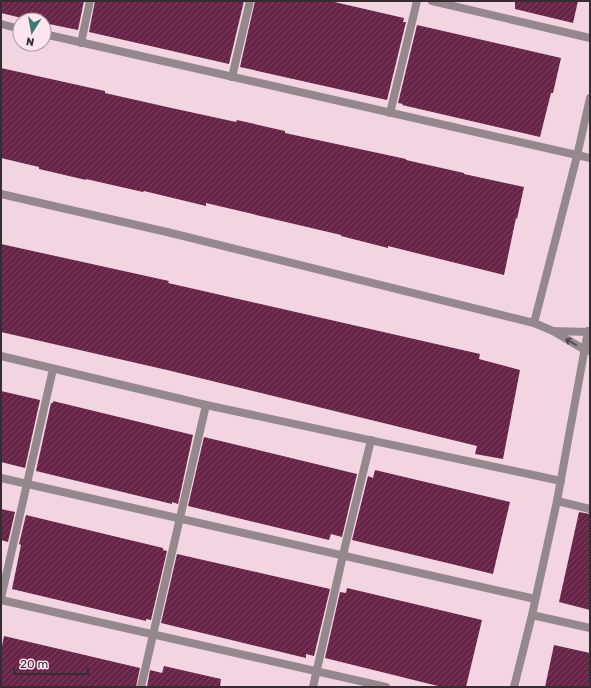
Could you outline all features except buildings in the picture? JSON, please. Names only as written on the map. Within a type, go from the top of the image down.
[{"type":"street","points":[[81,43],[90,1]]},
{"type":"street","points":[[232,77],[250,1]]},
{"type":"street","points":[[390,113],[417,1]]},
{"type":"street","points":[[432,1],[590,38]]},
{"type":"street","points":[[1,24],[12,26]]},
{"type":"street","points":[[52,36],[590,158]]},
{"type":"street","points":[[534,322],[577,156],[590,98]]},
{"type":"street","points":[[1,194],[167,232],[534,322],[588,351]]},
{"type":"street","points":[[514,687],[536,599],[588,351],[589,332],[552,331]]},
{"type":"street","points":[[1,356],[206,405],[561,481]]},
{"type":"street","points":[[53,369],[1,599],[386,687]]},
{"type":"street","points":[[142,687],[179,518],[206,405]]},
{"type":"street","points":[[313,687],[371,440]]},
{"type":"street","points":[[1,478],[536,599]]},
{"type":"street","points":[[557,502],[590,509]]},
{"type":"street","points":[[532,615],[590,628]]}]
